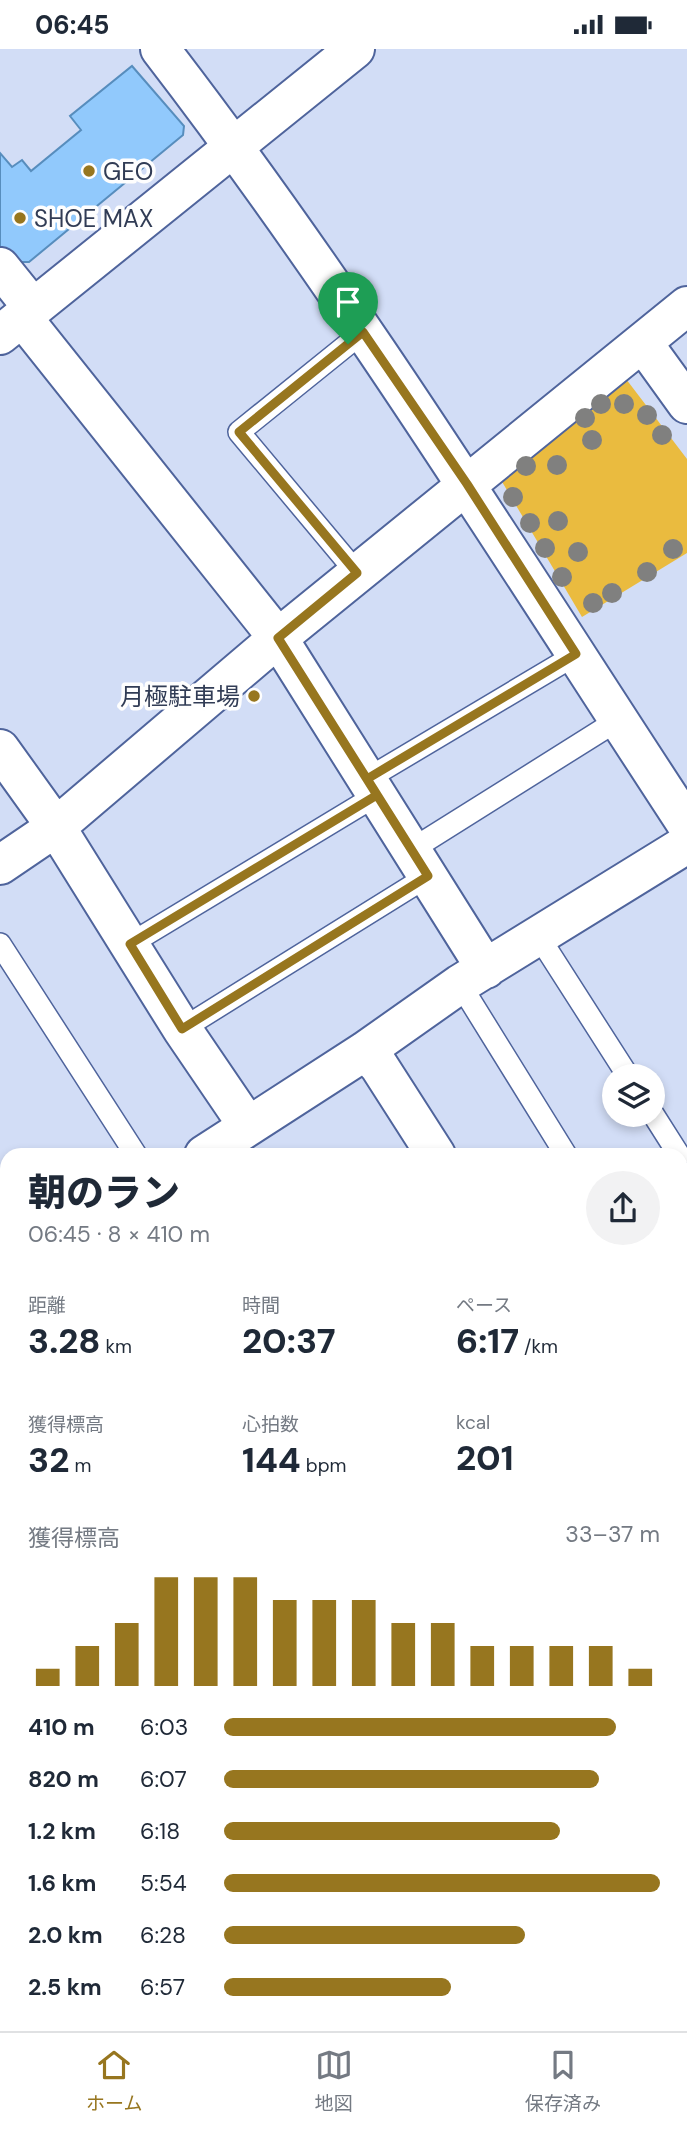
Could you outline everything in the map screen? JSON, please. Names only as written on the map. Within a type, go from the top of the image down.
[{"type":"street","points":[[160,49],[234,145],[467,484],[687,825]]},
{"type":"street","points":[[18,320],[355,49]]},
{"type":"street","points":[[0,267],[18,320],[278,638],[419,863],[473,977]]},
{"type":"street","points":[[0,865],[56,827],[278,638],[687,306]]},
{"type":"street","points":[[642,343],[687,404]]},
{"type":"street","points":[[0,749],[56,827],[182,1029],[248,1126]]},
{"type":"street","points":[[215,1148],[365,1051],[473,977],[687,844]]},
{"type":"street","points":[[365,1051],[379,1066],[432,1148]]},
{"type":"lane","points":[[357,573],[239,432],[363,332]]},
{"type":"lane","points":[[130,944],[576,654]]},
{"type":"lane","points":[[182,1029],[618,720]]},
{"type":"lane","points":[[539,937],[620,1064]]},
{"type":"lane","points":[[0,944],[131,1148]]},
{"type":"lane","points":[[473,977],[562,1148]]},
{"type":"lane","points":[[661,1127],[675,1148]]},
{"type":"shaded area","points":[[623,375],[687,459],[687,553],[582,617],[501,480]]},
{"type":"building","points":[[132,66],[184,126],[183,135],[29,262],[13,262],[0,247],[0,153],[12,167],[22,160],[31,171],[81,130],[70,116]]},
{"type":"place","name":"GEO","points":[[89,171]]},
{"type":"place","name":"SHOE MAX","points":[[20,218]]},
{"type":"place","name":"月極駐車場","points":[[254,696]]},
{"type":"route","points":[[363,332],[467,484],[576,654],[367,779],[428,876],[182,1029],[130,944],[377,795],[278,638],[357,573],[239,432],[348,344],[363,332]]}]
